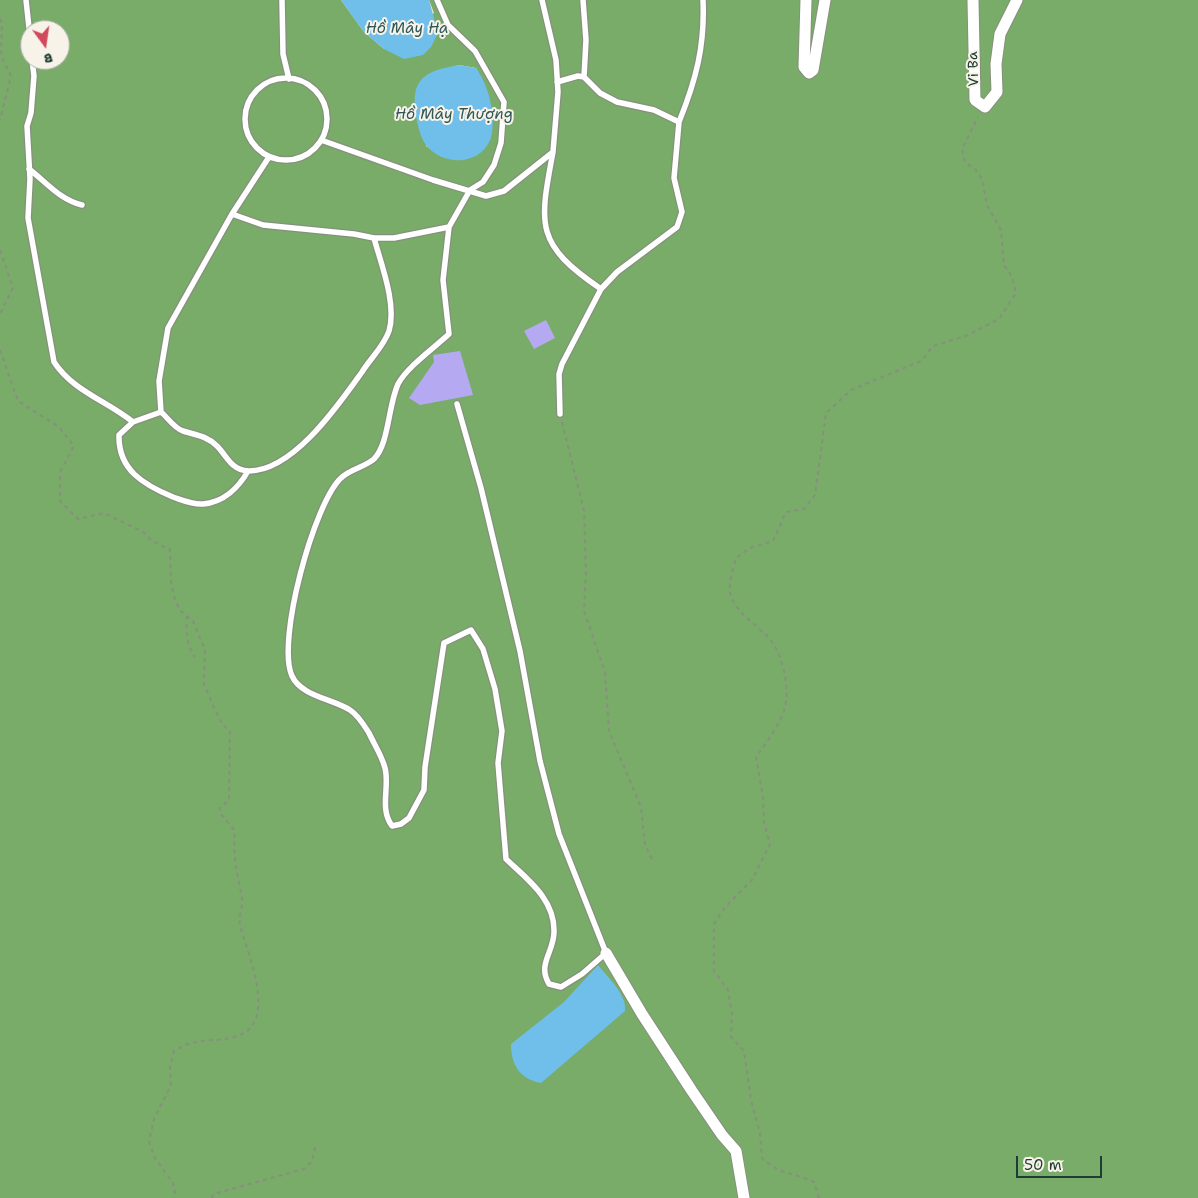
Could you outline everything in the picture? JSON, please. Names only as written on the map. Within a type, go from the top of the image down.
[{"type":"street","points":[[806,0],[804,67],[809,73],[813,70],[816,60],[825,0]]},
{"type":"street","name":"Vi Ba","points":[[973,0],[975,100],[985,108],[997,92],[996,64],[1000,34],[1017,0]]},
{"type":"street","points":[[606,953],[652,1030],[722,1135],[736,1151],[744,1198]]},
{"type":"lane","points":[[26,0],[28,20]]},
{"type":"lane","points":[[282,0],[283,54],[289,79]]},
{"type":"lane","points":[[437,0],[448,25],[475,51],[504,102],[502,143],[494,165],[483,182],[470,190],[449,227],[443,280],[449,334],[400,382],[391,404],[385,440],[374,459],[341,477],[331,491],[302,562],[291,611],[290,662],[292,676],[301,686],[352,711],[364,724],[385,768],[386,817],[392,826],[401,824],[409,818],[424,790],[425,767],[444,643],[471,630],[483,649],[495,688],[502,731],[498,763],[506,858],[541,892],[550,910],[554,932],[544,965],[545,977],[549,984],[561,987],[582,974],[606,953],[559,834],[540,760],[518,642],[481,488],[456,404]]},
{"type":"lane","points":[[542,0],[556,60],[557,82],[553,152],[544,203],[544,217],[553,248],[566,262],[601,289]]},
{"type":"lane","points":[[583,0],[586,40],[584,77]]},
{"type":"lane","points":[[560,414],[559,374],[562,364],[601,289],[618,272],[677,227],[680,220],[681,203],[674,178],[679,122],[696,75],[703,26],[703,0]]},
{"type":"lane","points":[[33,70],[31,113],[27,126],[29,169],[28,218],[54,362],[63,375],[78,387],[118,410],[133,422]]},
{"type":"lane","points":[[557,82],[578,76],[584,77],[600,93],[617,102],[654,110],[679,122]]},
{"type":"lane","points":[[289,79],[302,82],[314,89],[322,100],[327,113],[326,127],[322,140],[314,149],[298,158],[281,160],[269,157],[258,149],[249,137],[245,124],[246,109],[252,96],[262,86],[275,80],[289,79]]},
{"type":"lane","points":[[322,140],[433,180],[486,196],[504,191],[553,152]]},
{"type":"lane","points":[[269,157],[232,214],[168,328],[159,380],[161,412],[182,431],[201,434],[218,446],[231,465],[248,471],[266,467],[292,452],[323,425],[347,395],[389,330],[390,310],[387,286],[374,238]]},
{"type":"lane","points":[[29,169],[60,196],[82,205]]},
{"type":"lane","points":[[232,214],[263,225],[354,234],[374,238],[394,238],[449,227]]},
{"type":"lane","points":[[161,412],[133,422],[119,434],[119,449],[124,461],[140,481],[156,491],[184,501],[203,504],[229,494],[240,486],[248,471]]},
{"type":"path","points":[[0,19],[2,23],[1,56],[11,76],[0,120]]},
{"type":"path","points":[[819,1198],[814,1182],[774,1169],[762,1158],[760,1133],[750,1100],[744,1051],[731,1037],[732,1014],[728,990],[714,971],[714,924],[724,907],[752,880],[770,844],[764,822],[763,797],[756,757],[769,740],[784,710],[786,685],[779,654],[768,637],[745,617],[730,595],[732,578],[736,558],[750,548],[774,541],[786,512],[804,509],[815,495],[826,413],[851,390],[921,361],[933,346],[968,336],[999,319],[1016,294],[1012,277],[1004,265],[1001,230],[987,205],[982,179],[976,170],[965,162],[962,150],[977,118],[985,108]]},
{"type":"path","points":[[0,250],[14,288],[0,314]]},
{"type":"path","points":[[0,350],[18,401],[60,427],[74,446],[60,472],[60,501],[78,519],[104,513],[143,532],[151,540],[170,550],[171,582],[175,600],[193,621],[205,650],[204,684],[215,710],[230,731],[229,800],[220,808],[220,813],[235,830],[233,855],[242,900],[239,923],[246,940],[258,997],[257,1015],[248,1030],[232,1039],[188,1044],[174,1051],[170,1066],[171,1085],[154,1119],[149,1142],[155,1158],[173,1183],[176,1198]]},
{"type":"path","points":[[560,414],[584,510],[586,570],[584,611],[605,672],[609,731],[640,807],[645,846],[653,862]]},
{"type":"path","points":[[187,616],[189,648],[194,657]]},
{"type":"path","points":[[212,1198],[213,1194],[229,1188],[304,1169],[312,1161],[316,1144]]},
{"type":"green space","points":[[0,0],[341,0],[364,32],[384,49],[434,13],[429,0],[1198,0],[1198,1198],[0,1198]],"holes":[[[459,65],[476,68],[491,112],[492,130],[490,140],[446,158],[426,146],[433,72]]]},
{"type":"water","name":"Hồ Mây Hạ","points":[[341,0],[429,0],[438,33],[431,47],[423,55],[404,59],[384,49],[364,32]]},
{"type":"water","name":"Hồ Mây Thượng","points":[[459,65],[476,68],[480,75],[488,92],[493,128],[486,147],[479,154],[462,160],[452,160],[433,152],[422,138],[416,116],[415,93],[422,79],[428,74]]},
{"type":"water","points":[[598,965],[620,992],[625,1005],[625,1011],[541,1083],[527,1078],[515,1065],[511,1044],[564,1002]]},
{"type":"building","points":[[546,320],[555,338],[534,349],[524,331]]},
{"type":"building","points":[[460,351],[473,395],[420,405],[409,398],[434,362],[433,355]]}]
